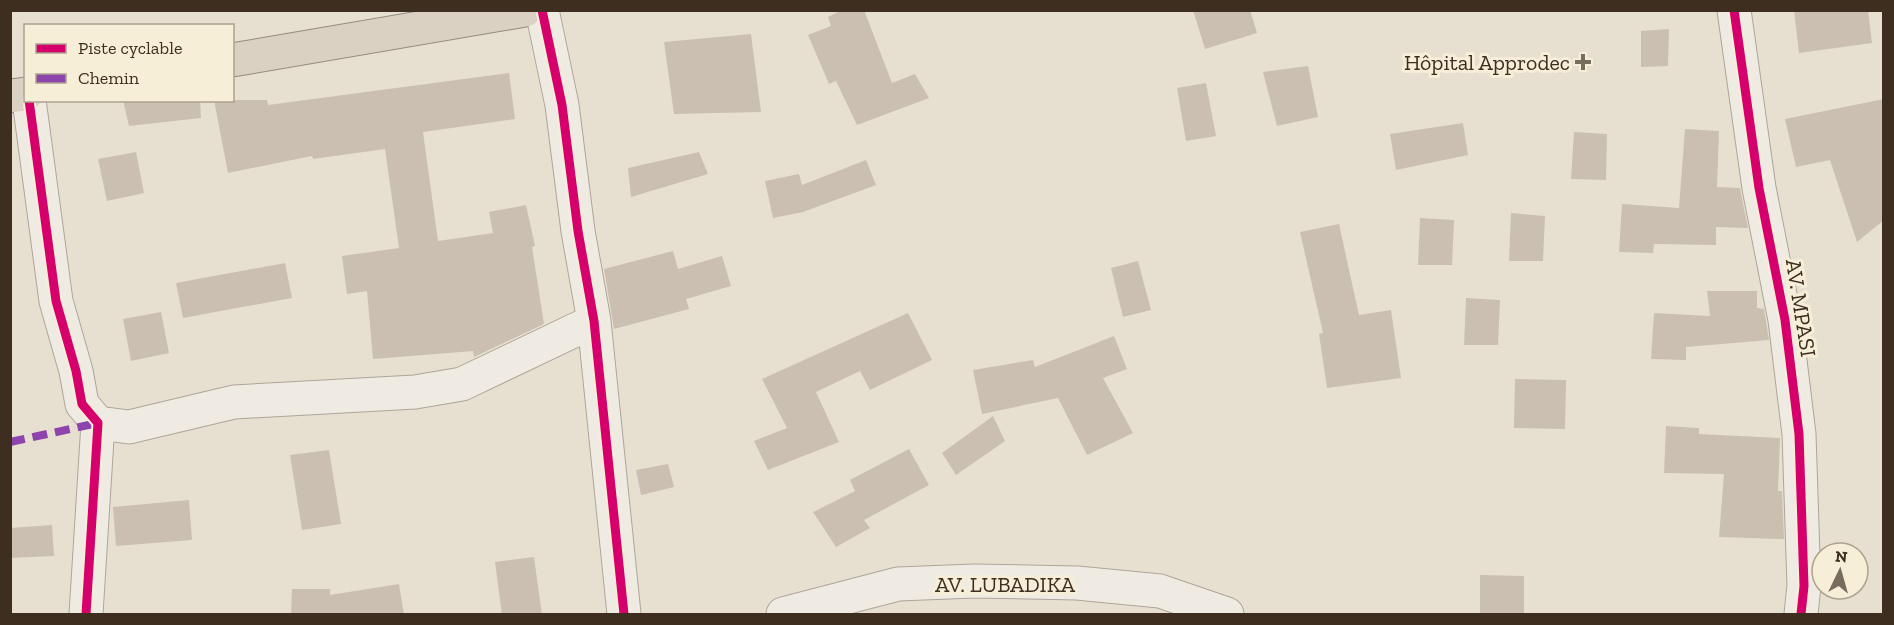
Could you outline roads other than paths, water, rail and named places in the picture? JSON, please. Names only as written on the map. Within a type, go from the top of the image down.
[{"type":"highway","points":[[234,60],[512,11]]},
{"type":"street","points":[[542,10],[562,105],[578,231],[594,321],[624,615]]},
{"type":"street","name":"AV. MPASI","points":[[1734,10],[1759,188],[1785,320],[1799,434],[1804,586],[1801,615]]},
{"type":"street","points":[[29,102],[56,301],[76,371],[82,405],[98,423],[129,427],[234,402],[415,392],[462,384],[594,321]]},
{"type":"street","points":[[86,615],[98,423]]},
{"type":"street","name":"AV. LUBADIKA","points":[[783,615],[898,584],[974,582],[1077,583],[1160,591],[1227,615]]},
{"type":"place","name":"Hôpital Approdec","points":[[1583,62]]}]
